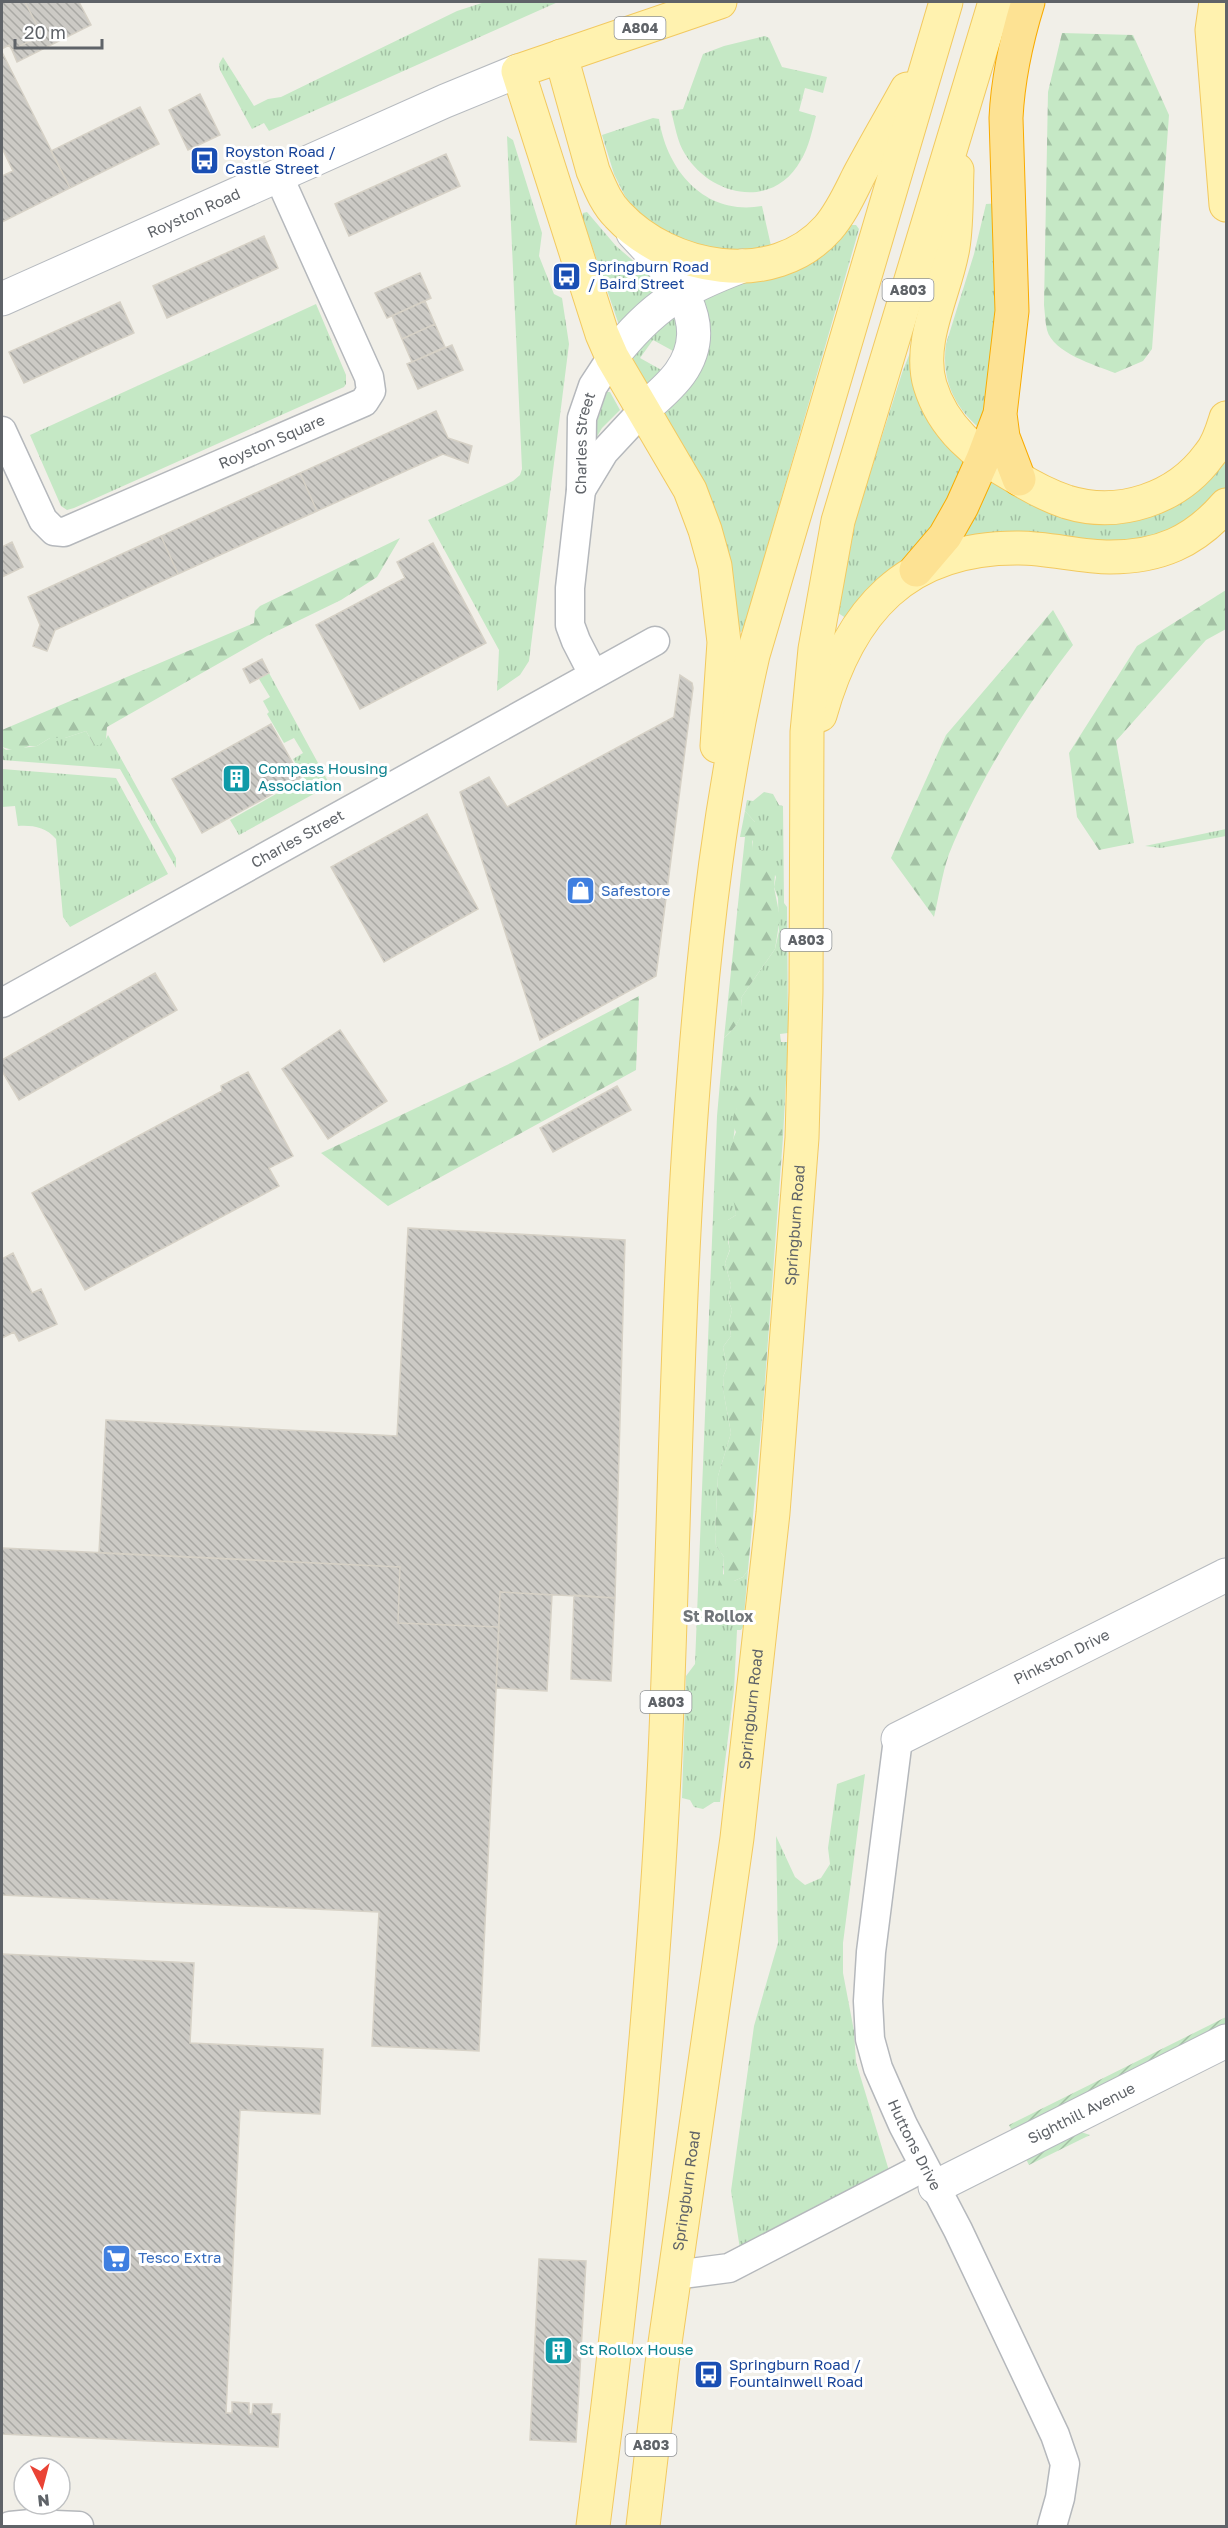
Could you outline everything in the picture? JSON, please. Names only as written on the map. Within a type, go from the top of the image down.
[{"type":"highway","points":[[916,570],[945,536],[962,506],[1000,414],[1012,311],[1006,153],[1007,88],[1014,49],[1028,2]]},
{"type":"highway","points":[[1000,414],[1003,437],[1019,479]]},
{"type":"main road","name":"A804","points":[[561,56],[720,2]]},
{"type":"main road","name":"A803","points":[[593,2526],[628,2247],[652,1971],[665,1753],[675,1429],[689,1139],[712,876],[732,750],[753,655],[946,2]]},
{"type":"main road","name":"A803","points":[[806,817],[810,691],[831,551],[838,521],[995,2]]},
{"type":"main road","points":[[1216,2],[1212,30],[1227,205]]},
{"type":"main road","points":[[712,876],[719,690],[724,642],[721,603],[713,557],[690,490],[612,357],[592,306],[518,71],[561,56],[593,171],[600,188],[618,216],[650,241],[684,258],[721,267],[742,266],[780,259],[804,247],[827,229],[843,206],[938,34]]},
{"type":"main road","points":[[960,120],[953,246],[928,344],[926,364],[929,382],[943,416],[983,459],[1019,479],[1067,502],[1114,508],[1136,505],[1158,497],[1179,485],[1210,455],[1227,418]]},
{"type":"main road","name":"A803","points":[[806,817],[808,767],[815,734],[829,687],[849,641],[874,607],[916,570],[945,557],[996,548],[1021,548],[1108,557],[1160,551],[1182,543],[1227,505]]},
{"type":"main road","name":"Springburn Road","points":[[643,2526],[649,2460],[735,1848],[773,1513],[802,1138],[807,992],[806,817]]},
{"type":"street","name":"Royston Road","points":[[2,299],[454,97],[518,71]]},
{"type":"street","name":"Royston Square","points":[[2,431],[43,520],[54,531],[64,532],[364,402],[371,391],[369,377],[278,175]]},
{"type":"street","points":[[581,490],[604,452],[672,383],[687,359],[692,332],[692,318],[682,292],[670,273],[618,216]]},
{"type":"street","points":[[612,357],[648,316],[682,292],[742,266]]},
{"type":"street","name":"Charles Street","points":[[593,675],[570,625],[569,607],[581,490],[582,418],[593,386],[612,357]]},
{"type":"street","name":"Charles Street","points":[[2,1003],[656,641]]},
{"type":"street","name":"Pinkston Drive","points":[[898,1739],[1227,1575]]},
{"type":"street","name":"Huttons Drive","points":[[898,1739],[871,1952],[868,2001],[870,2038],[878,2068],[1055,2435],[1065,2464],[1060,2498],[1052,2526]]},
{"type":"street","name":"Sighthill Avenue","points":[[675,2275],[729,2268],[1227,2041]]},
{"type":"street","points":[[10,2526],[31,2524],[79,2526]]},
{"type":"green space","points":[[485,2],[558,2],[269,131],[264,123],[252,129],[220,70],[219,64],[223,57],[254,106],[268,99],[281,97],[457,11]]},
{"type":"green space","points":[[1062,33],[1133,35],[1169,115],[1152,349],[1143,361],[1115,373],[1066,352],[1051,338],[1046,324],[1044,305],[1048,92]]},
{"type":"green space","points":[[765,36],[769,38],[782,67],[827,77],[823,93],[805,88],[799,111],[816,116],[801,160],[789,176],[775,186],[759,191],[743,192],[726,188],[710,180],[696,169],[680,144],[671,111],[683,109],[703,54],[724,46]]},
{"type":"green space","points":[[653,118],[659,119],[670,156],[692,186],[706,197],[723,204],[742,207],[762,206],[772,250],[755,256],[672,242],[633,208],[614,174],[602,135]]},
{"type":"green space","points":[[507,136],[513,140],[542,233],[539,256],[554,294],[562,298],[569,344],[529,661],[520,675],[497,691],[499,650],[428,520],[513,481],[520,475],[522,469]]},
{"type":"green space","points":[[1001,203],[1004,277],[984,432],[965,414],[952,393],[948,382],[945,357],[946,344],[974,254],[986,204]]},
{"type":"green space","points":[[587,212],[616,246],[665,288],[619,325],[582,217],[583,213]]},
{"type":"green space","points":[[850,225],[856,225],[859,229],[743,631],[740,632],[733,582],[703,483],[663,413],[697,301]]},
{"type":"green space","points":[[316,304],[346,375],[344,387],[74,508],[67,510],[61,506],[30,435]]},
{"type":"green space","points":[[674,312],[678,332],[675,352],[653,340],[640,358],[665,372],[649,389],[631,355]]},
{"type":"green space","points":[[913,345],[924,413],[941,438],[971,463],[947,513],[849,620],[838,613],[856,518]]},
{"type":"green space","points":[[607,392],[610,392],[620,410],[602,428],[595,440],[595,427]]},
{"type":"green space","points":[[1226,456],[1226,490],[1219,500],[1152,541],[955,543],[991,476],[1062,515]]},
{"type":"green space","points":[[400,538],[377,577],[341,600],[267,636],[107,727],[106,739],[100,745],[94,745],[86,731],[65,738],[50,738],[37,746],[29,746],[16,751],[2,747],[2,730],[254,623],[255,611],[260,606]]},
{"type":"green space","points":[[1226,590],[1226,629],[1206,640],[1116,741],[1134,843],[1099,850],[1077,817],[1069,753],[1137,646]]},
{"type":"green space","points":[[1053,610],[1073,645],[1020,719],[974,799],[949,854],[934,917],[891,858],[946,735]]},
{"type":"green space","points":[[269,673],[330,785],[239,835],[230,820],[304,778],[293,759],[303,753],[294,738],[284,743],[267,714],[269,712],[263,701],[270,697],[259,679]]},
{"type":"green space","points":[[86,731],[94,745],[106,739],[108,735],[176,858],[176,868],[120,769],[2,760],[2,747],[6,750],[37,746],[50,738],[65,738]]},
{"type":"green space","points":[[2,769],[116,778],[168,874],[70,927],[63,917],[56,839],[48,832],[38,828],[18,826],[15,806],[2,807]]},
{"type":"green space","points":[[764,792],[773,794],[779,805],[783,806],[788,1033],[780,1034],[781,1042],[788,1042],[783,1137],[779,1128],[737,1108],[729,1178],[736,1215],[728,1220],[730,1249],[725,1263],[731,1285],[728,1299],[732,1310],[729,1322],[731,1336],[723,1347],[727,1367],[723,1377],[724,1395],[731,1433],[718,1476],[715,1532],[716,1546],[724,1557],[723,1574],[734,1581],[743,1577],[748,1570],[743,1627],[737,1630],[734,1690],[720,1802],[714,1802],[703,1809],[694,1807],[690,1800],[682,1798],[686,1676],[695,1664],[717,1116],[724,1038],[738,1021],[742,1010],[741,998],[775,949],[779,931],[778,898],[774,887],[776,877],[763,850],[752,851],[755,822],[745,811],[747,800],[753,801]]},
{"type":"green space","points":[[745,811],[758,829],[752,842],[752,850],[763,850],[776,862],[774,887],[780,918],[775,949],[741,998],[742,1011],[739,1021],[724,1038],[745,837],[740,837]]},
{"type":"green space","points":[[1226,829],[1226,836],[1161,848],[1145,846]]},
{"type":"green space","points":[[639,996],[636,1070],[388,1206],[321,1153],[513,1062]]},
{"type":"green space","points":[[745,1083],[753,1086],[765,1097],[783,1137],[763,1408],[748,1570],[743,1577],[734,1581],[734,1590],[730,1596],[720,1595],[717,1590],[719,1580],[724,1577],[724,1557],[716,1546],[715,1532],[718,1476],[731,1433],[724,1395],[723,1377],[727,1367],[723,1347],[731,1336],[729,1322],[732,1310],[728,1299],[731,1285],[725,1263],[730,1250],[726,1227],[728,1220],[736,1215],[728,1175],[731,1149],[736,1132],[733,1120],[737,1108],[733,1091],[736,1085]]},
{"type":"green space","points":[[865,1774],[843,1943],[843,1973],[854,2031],[856,2062],[890,2174],[740,2249],[731,2191],[754,2026],[778,1943],[776,1836],[795,1877],[805,1885],[821,1878],[830,1864],[828,1848],[837,1784]]},
{"type":"green space","points":[[1226,2017],[1226,2024],[1012,2131],[1009,2125]]},
{"type":"green space","points":[[1081,2132],[1090,2135],[1029,2165],[1026,2159]]},
{"type":"building","points":[[2,2],[25,2],[42,35],[12,50],[9,45],[2,49]]},
{"type":"building","points":[[25,2],[79,2],[91,25],[17,62],[12,50],[42,35]]},
{"type":"building","points":[[2,52],[70,188],[2,222],[2,176],[13,171],[2,148]]},
{"type":"building","points":[[200,94],[220,135],[188,150],[169,110]]},
{"type":"building","points":[[140,107],[159,144],[70,188],[51,151]]},
{"type":"building","points":[[446,154],[460,186],[349,236],[335,204]]},
{"type":"building","points":[[264,236],[278,268],[167,318],[153,286]]},
{"type":"building","points":[[420,273],[431,298],[387,318],[375,293]]},
{"type":"building","points":[[425,301],[435,324],[402,339],[392,316]]},
{"type":"building","points":[[120,302],[134,333],[24,383],[9,352]]},
{"type":"building","points":[[435,324],[445,347],[412,362],[402,339]]},
{"type":"building","points":[[452,345],[463,370],[418,389],[407,364]]},
{"type":"building","points":[[436,411],[448,438],[472,446],[468,463],[443,454],[317,511],[300,473]]},
{"type":"building","points":[[300,473],[317,511],[178,574],[161,536]]},
{"type":"building","points":[[161,536],[178,574],[55,630],[47,651],[33,646],[40,625],[28,597]]},
{"type":"building","points":[[12,542],[23,567],[2,577],[2,547]]},
{"type":"building","points":[[433,543],[486,643],[360,709],[316,625],[405,578],[397,562]]},
{"type":"building","points":[[262,659],[269,673],[250,683],[243,669]]},
{"type":"building","name":"Safestore","points":[[680,675],[692,683],[693,688],[656,976],[540,1040],[460,792],[489,777],[507,807],[674,717]]},
{"type":"building","name":"Compass Housing Association","points":[[271,724],[301,778],[202,833],[172,779]]},
{"type":"building","points":[[427,814],[478,909],[384,962],[331,867]]},
{"type":"building","points":[[155,973],[177,1010],[19,1100],[2,1071],[2,1060]]},
{"type":"building","points":[[340,1030],[387,1101],[328,1139],[282,1069]]},
{"type":"building","points":[[248,1072],[293,1156],[269,1168],[279,1186],[85,1290],[32,1193],[222,1091],[221,1086]]},
{"type":"building","points":[[617,1086],[631,1110],[553,1152],[540,1128]]},
{"type":"building","points":[[408,1228],[625,1240],[615,1598],[500,1592],[499,1627],[398,1623],[400,1567],[99,1553],[106,1420],[397,1436]]},
{"type":"building","points":[[13,1253],[32,1293],[41,1289],[57,1324],[19,1341],[14,1332],[2,1338],[2,1259]]},
{"type":"building","points":[[2,1548],[400,1567],[398,1623],[499,1627],[479,2051],[372,2046],[379,1912],[2,1895]]},
{"type":"building","points":[[500,1592],[552,1595],[547,1691],[496,1688]]},
{"type":"building","points":[[574,1595],[615,1598],[611,1681],[571,1679]]},
{"type":"building","name":"Tesco Extra","points":[[2,1954],[194,1963],[190,2043],[323,2049],[320,2114],[240,2110],[226,2413],[232,2413],[232,2402],[249,2403],[249,2414],[252,2414],[253,2404],[272,2404],[271,2414],[280,2414],[278,2447],[2,2434]]},
{"type":"building","name":"St Rollox House","points":[[539,2259],[586,2261],[576,2442],[530,2440]]},
{"type":"place","name":"Royston Road / Castle Street","points":[[204,161]]},
{"type":"place","name":"Springburn Road / Baird Street","points":[[567,276]]},
{"type":"place","name":"Compass Housing Association","points":[[237,778]]},
{"type":"place","name":"Safestore","points":[[580,891]]},
{"type":"place","name":"Tesco Extra","points":[[117,2258]]},
{"type":"place","name":"St Rollox House","points":[[558,2350]]},
{"type":"place","name":"Springburn Road / Fountainwell Road","points":[[708,2374]]},
{"type":"district","name":"St Rollox","points":[[718,1616]]}]
